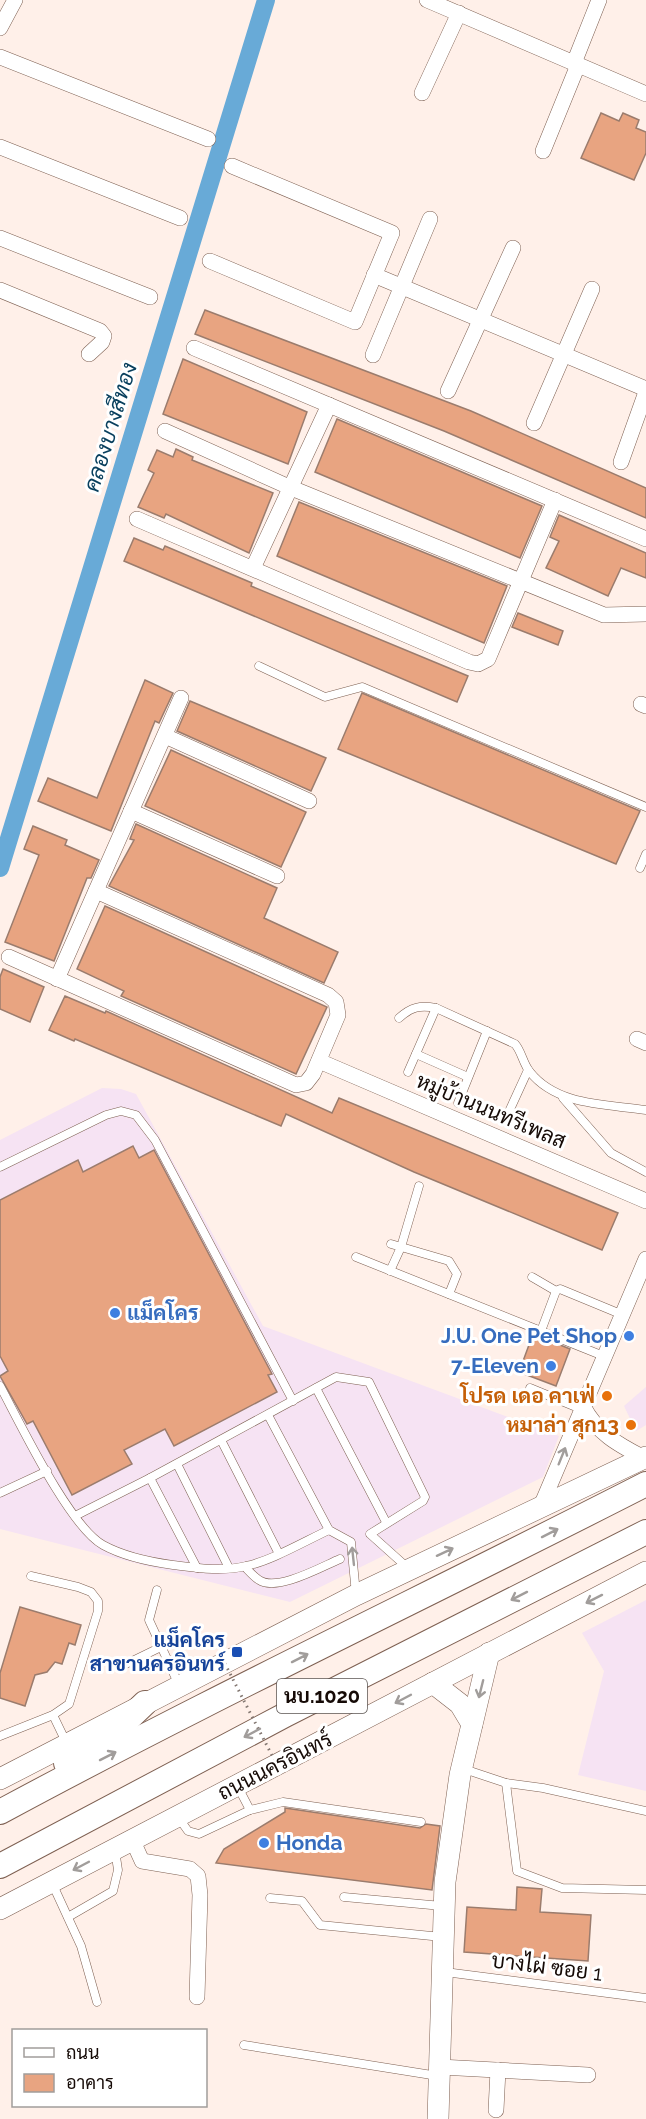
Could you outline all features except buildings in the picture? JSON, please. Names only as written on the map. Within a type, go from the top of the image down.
[{"type":"main road","points":[[0,1779],[356,1595],[645,1457]]},
{"type":"main road","name":"นบ.1020","points":[[9,1807],[432,1590],[507,1555],[646,1484]]},
{"type":"main road","name":"ถนนนครอินทร์","points":[[0,1866],[285,1715],[646,1532]]},
{"type":"main road","name":"ถนนนครอินทร์","points":[[0,1909],[646,1572]]},
{"type":"main road","points":[[438,2119],[444,1972],[442,1937],[452,1823],[461,1768],[489,1653]]},
{"type":"main road","points":[[433,1683],[460,1704],[472,1724]]},
{"type":"main road","points":[[9,1807],[51,1774],[123,1724],[145,1703]]},
{"type":"street","points":[[0,28],[15,0]]},
{"type":"street","points":[[427,0],[646,94]]},
{"type":"street","points":[[543,151],[599,0]]},
{"type":"street","points":[[422,93],[459,14]]},
{"type":"street","points":[[0,57],[208,139]]},
{"type":"street","points":[[0,147],[180,218]]},
{"type":"street","points":[[210,261],[355,322],[392,233],[232,166]]},
{"type":"street","points":[[373,355],[430,219]]},
{"type":"street","points":[[0,238],[150,297]]},
{"type":"street","points":[[448,391],[513,249]]},
{"type":"street","points":[[374,275],[646,391],[621,462]]},
{"type":"street","points":[[534,423],[592,289]]},
{"type":"street","points":[[0,290],[100,331],[104,336],[102,342],[89,354]]},
{"type":"street","points":[[194,348],[646,539]]},
{"type":"street","points":[[253,568],[289,486],[329,405]]},
{"type":"street","points":[[165,431],[289,486],[604,615],[646,614]]},
{"type":"street","points":[[137,519],[478,664],[488,659],[555,500]]},
{"type":"street","points":[[57,978],[182,698]]},
{"type":"street","points":[[165,736],[309,801]]},
{"type":"street","points":[[131,811],[277,876]]},
{"type":"street","points":[[9,957],[296,1085],[306,1083],[319,1061],[338,1016],[336,1002],[328,995],[96,891]]},
{"type":"street","name":"หมู่บ้านนนทรีเพลส","points":[[319,1061],[646,1201]]},
{"type":"street","points":[[541,1506],[646,1259]]},
{"type":"street","points":[[582,1408],[602,1434],[645,1457]]},
{"type":"street","points":[[123,1844],[142,1862],[190,1869],[198,1876],[200,1894],[197,1997]]},
{"type":"street","points":[[440,2071],[498,2070],[588,2075]]},
{"type":"street","points":[[496,2110],[498,2070]]},
{"type":"lane","points":[[259,666],[325,697],[362,687],[646,807]]},
{"type":"lane","points":[[640,868],[646,854]]},
{"type":"lane","points":[[399,1018],[410,1009],[422,1005],[436,1008],[515,1044],[522,1053],[528,1070],[539,1082],[563,1098],[610,1153],[646,1172]]},
{"type":"lane","points":[[408,1072],[436,1008]]},
{"type":"lane","points":[[458,1103],[487,1031]]},
{"type":"lane","points":[[416,1054],[468,1077]]},
{"type":"lane","points":[[506,1118],[528,1070]]},
{"type":"lane","points":[[563,1098],[646,1110]]},
{"type":"lane","points":[[0,1167],[106,1115],[121,1111],[136,1115],[154,1140],[293,1401]]},
{"type":"lane","points":[[390,1271],[401,1246],[419,1186]]},
{"type":"lane","points":[[391,1244],[448,1261],[457,1274],[449,1294]]},
{"type":"lane","points":[[356,1257],[606,1357]]},
{"type":"lane","points":[[532,1277],[556,1291],[560,1289],[623,1315]]},
{"type":"lane","points":[[541,1331],[556,1291]]},
{"type":"lane","points":[[75,1516],[177,1464],[336,1377],[369,1382],[424,1493],[423,1501],[370,1534],[410,1569]]},
{"type":"lane","points":[[0,1386],[75,1516],[103,1545],[143,1558],[197,1568],[245,1567],[329,1530]]},
{"type":"lane","points":[[316,1388],[386,1522]]},
{"type":"lane","points":[[530,1388],[582,1408]]},
{"type":"lane","points":[[268,1415],[329,1530],[351,1542],[356,1595]]},
{"type":"lane","points":[[221,1440],[278,1552]]},
{"type":"lane","points":[[177,1464],[229,1568]]},
{"type":"lane","points":[[0,1493],[47,1471]]},
{"type":"lane","points":[[150,1478],[197,1568]]},
{"type":"lane","points":[[245,1567],[259,1580],[270,1584],[285,1582],[340,1559]]},
{"type":"lane","points":[[0,1736],[53,1715],[69,1704],[75,1694],[98,1601],[91,1592],[84,1589],[31,1575]]},
{"type":"lane","points":[[157,1590],[149,1620],[179,1686]]},
{"type":"lane","points":[[126,1664],[161,1647]]},
{"type":"lane","points":[[53,1715],[67,1743]]},
{"type":"lane","points":[[461,1768],[506,1783],[543,1788],[646,1811]]},
{"type":"lane","points":[[506,1783],[517,1871],[562,1888],[646,1890]]},
{"type":"lane","points":[[237,1785],[250,1810]]},
{"type":"lane","points":[[177,1816],[188,1831],[199,1834],[250,1810],[284,1802],[421,1822]]},
{"type":"lane","points":[[68,1917],[113,1891],[123,1844]]},
{"type":"lane","points":[[51,1882],[81,1946],[98,2002]]},
{"type":"lane","points":[[344,1897],[444,1906]]},
{"type":"lane","points":[[270,1898],[302,1901],[320,1924],[442,1937]]},
{"type":"lane","name":"บางไผ่ ซอย 1","points":[[444,1972],[646,1998]]},
{"type":"lane","points":[[244,2045],[440,2071]]},
{"type":"path","points":[[222,1658],[281,1773]]},
{"type":"shaded area","points":[[102,1088],[121,1089],[136,1094],[263,1326],[559,1436],[543,1477],[290,1602],[0,1529],[0,1140]]},
{"type":"shaded area","points":[[646,1387],[646,1425],[636,1431],[624,1406]]},
{"type":"shaded area","points":[[646,1600],[646,1791],[578,1775],[604,1671],[582,1633]]},
{"type":"waterway","name":"คลองบางสีทอง","points":[[0,868],[266,0]]},
{"type":"place","name":"แม็คโคร","points":[[115,1313]]},
{"type":"place","name":"J.U. One Pet Shop","points":[[629,1336]]},
{"type":"place","name":"7-Eleven","points":[[551,1366]]},
{"type":"place","name":"โปรด เดอ คาเฟ่","points":[[607,1396]]},
{"type":"place","name":"หมาล่า สุก13","points":[[631,1425]]},
{"type":"place","name":"แม็คโคร สาขานครอินทร์","points":[[237,1652]]},
{"type":"place","name":"Honda","points":[[264,1843]]}]
